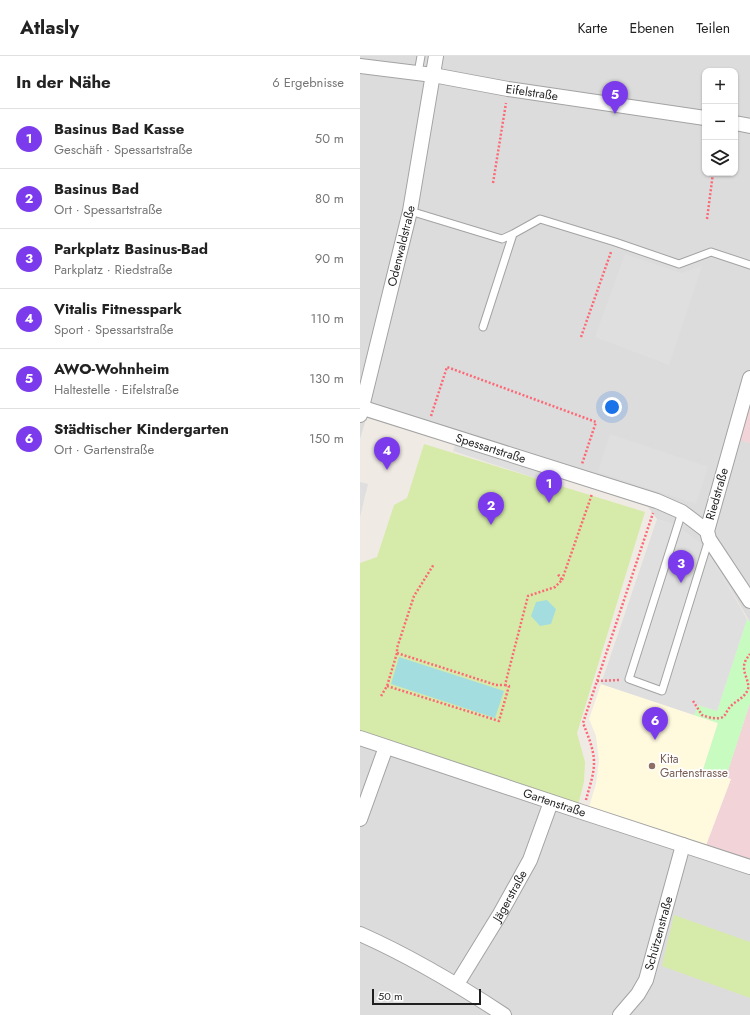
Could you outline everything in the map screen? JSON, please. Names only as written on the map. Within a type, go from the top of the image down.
[{"type":"street","name":"Odenwaldstraße","points":[[361,410],[410,211],[436,56]]},
{"type":"street","name":"Eifelstraße","points":[[360,66],[433,75],[508,89],[702,118]]},
{"type":"street","points":[[738,124],[750,126]]},
{"type":"street","name":"Riedstraße","points":[[708,535],[750,378]]},
{"type":"street","name":"Spessartstraße","points":[[361,410],[427,428],[657,501],[682,512],[708,535]]},
{"type":"street","points":[[708,535],[750,601]]},
{"type":"street","name":"Gartenstraße","points":[[360,738],[750,867]]},
{"type":"street","points":[[360,819],[386,747]]},
{"type":"street","name":"Jägerstraße","points":[[457,984],[500,914],[530,860],[551,802]]},
{"type":"street","name":"Schützenstraße","points":[[620,1015],[638,994],[646,980],[683,845]]},
{"type":"street","points":[[360,934],[420,963],[457,984],[504,1015]]},
{"type":"lane","points":[[418,73],[421,56]]},
{"type":"lane","points":[[410,211],[502,238],[513,234],[540,219],[615,242],[679,264],[711,252],[750,265]]},
{"type":"lane","points":[[483,327],[513,234]]},
{"type":"lane","points":[[682,512],[629,679],[662,691],[708,535]]},
{"type":"path","points":[[492,183],[508,89]]},
{"type":"path","points":[[707,219],[713,176]]},
{"type":"path","points":[[581,337],[615,242]]},
{"type":"path","points":[[427,428],[447,367],[596,422],[578,476]]},
{"type":"path","points":[[504,685],[528,596],[555,587],[562,580],[597,482]]},
{"type":"path","points":[[582,812],[591,784],[594,763],[590,741],[583,723],[657,501]]},
{"type":"path","points":[[381,696],[387,686],[397,653],[397,648],[414,596],[434,564]]},
{"type":"path","points":[[557,572],[562,580]]},
{"type":"path","points":[[387,686],[498,721],[509,686],[496,685],[397,653]]},
{"type":"path","points":[[693,701],[702,715],[720,718],[726,715],[731,706],[748,690],[744,663],[750,654]]},
{"type":"path","points":[[597,681],[629,679]]},
{"type":"shaded area","points":[[360,56],[750,56],[750,399],[739,439],[750,443],[750,622],[706,548],[677,526],[657,519],[648,507],[367,416],[360,439]]},
{"type":"shaded area","points":[[625,254],[681,273],[702,266],[669,365],[595,337]]},
{"type":"shaded area","points":[[750,399],[750,443],[739,440]]},
{"type":"shaded area","points":[[610,434],[708,467],[696,504],[598,472]]},
{"type":"shaded area","points":[[455,445],[562,479],[560,486],[453,451]]},
{"type":"shaded area","points":[[360,482],[368,484],[360,517]]},
{"type":"shaded area","points":[[657,519],[677,526],[706,547],[747,619],[717,711],[698,705],[694,715],[601,684]]},
{"type":"shaded area","name":"Kita Gartenstrasse","points":[[601,684],[718,723],[703,770],[731,779],[705,848],[588,810],[596,784],[599,761],[596,736],[589,719]]},
{"type":"shaded area","points":[[750,703],[750,863],[705,848],[731,779],[726,777]]},
{"type":"shaded area","points":[[360,734],[750,863],[750,1015],[360,1015]]},
{"type":"green space","points":[[424,444],[645,512],[577,733],[585,762],[584,782],[578,805],[360,731],[360,563],[377,557],[394,505],[407,498]]},
{"type":"green space","points":[[747,619],[750,622],[750,703],[726,777],[703,770],[718,723],[694,715],[698,705],[717,711]]},
{"type":"green space","points":[[674,915],[750,942],[750,998],[662,966]]},
{"type":"water","points":[[547,600],[556,609],[551,624],[540,626],[531,616],[536,602]]},
{"type":"water","points":[[399,657],[504,691],[495,718],[391,684]]},
{"type":"place","name":"AWO-Wohnheim","points":[[615,114]]},
{"type":"place","name":"Vitalis Fitnesspark","points":[[387,470]]},
{"type":"place","name":"Basinus Bad Kasse","points":[[549,503]]},
{"type":"place","name":"Basinus Bad","points":[[491,525]]},
{"type":"place","name":"Parkplatz Basinus-Bad","points":[[681,583]]},
{"type":"place","name":"Städtischer Kindergarten","points":[[655,740]]},
{"type":"place","name":"Kita Gartenstrasse","points":[[652,766]]}]
